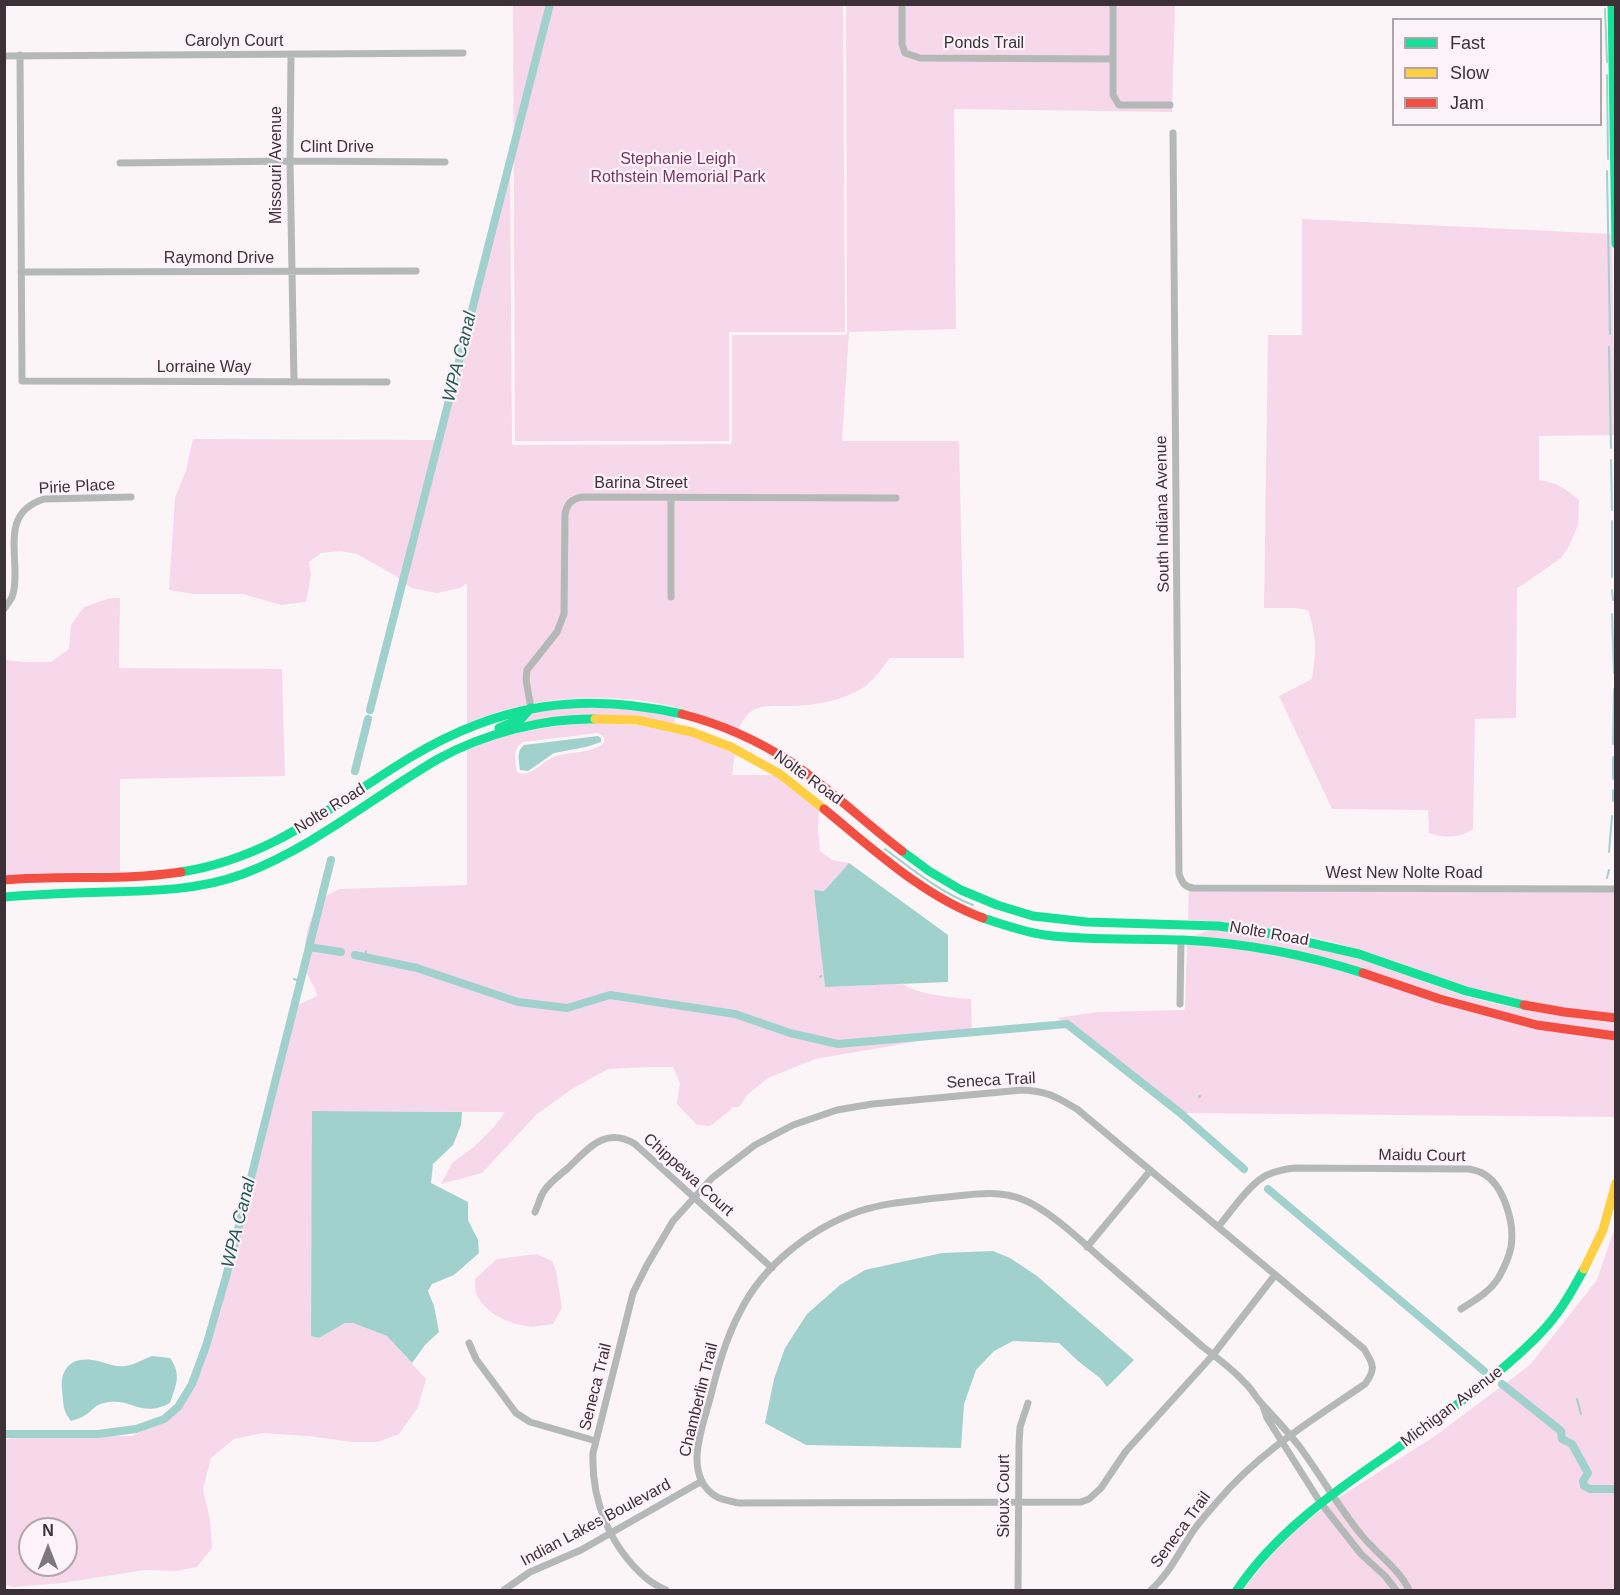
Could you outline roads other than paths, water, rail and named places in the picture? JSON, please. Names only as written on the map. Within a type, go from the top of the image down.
[{"type":"street","name":"Ponds Trail","points":[[902,4],[902,44],[905,53],[920,58],[1113,58]]},
{"type":"street","points":[[1113,4],[1113,95],[1119,105],[1170,105]]},
{"type":"street","points":[[1612,4],[1616,244]]},
{"type":"street","name":"Carolyn Court","points":[[4,56],[463,53]]},
{"type":"street","points":[[20,55],[21,272]]},
{"type":"street","name":"Missouri Avenue","points":[[291,55],[291,272],[294,382]]},
{"type":"street","name":"South Indiana Avenue","points":[[1173,133],[1179,874],[1187,887],[1193,888]]},
{"type":"street","name":"Clint Drive","points":[[120,163],[445,162]]},
{"type":"street","name":"Raymond Drive","points":[[21,272],[416,271]]},
{"type":"street","name":"Lorraine Way","points":[[21,272],[22,381],[387,382]]},
{"type":"street","name":"Pirie Place","points":[[4,609],[12,597],[15,584],[15,524],[20,514],[32,503],[44,499],[131,497]]},
{"type":"street","name":"Barina Street","points":[[531,708],[526,680],[527,670],[557,632],[564,614],[565,514],[568,504],[576,498],[896,498]]},
{"type":"street","points":[[671,498],[671,597]]},
{"type":"street","name":"Nolte Road","points":[[4,880],[35,877],[159,876],[238,858],[269,846],[314,821],[433,744],[478,723],[531,708],[572,702],[611,702],[652,707],[698,717],[744,736],[788,760],[915,862],[953,887],[1004,908],[1048,919],[1083,923],[1212,925],[1258,931],[1313,942],[1375,959],[1480,996],[1546,1010],[1616,1018]]},
{"type":"street","points":[[462,748],[466,740],[520,720],[530,712],[531,708]]},
{"type":"street","name":"Nolte Road","points":[[4,897],[150,891],[208,884],[242,874],[280,857],[336,825],[439,759],[475,742],[527,726],[580,719],[637,720],[692,732],[730,747],[780,774],[893,865],[930,891],[970,913],[1012,928],[1044,935],[1227,943],[1282,951],[1329,962],[1440,999],[1536,1024],[1616,1036]]},
{"type":"street","points":[[336,825],[340,803]]},
{"type":"street","points":[[306,843],[314,821]]},
{"type":"street","name":"West New Nolte Road","points":[[1193,888],[1616,888]]},
{"type":"street","points":[[1180,1004],[1181,940],[1212,925]]},
{"type":"street","name":"Seneca Trail","points":[[666,1590],[648,1580],[618,1546],[604,1520],[592,1471],[593,1453],[633,1293],[673,1221],[712,1178],[755,1145],[793,1125],[837,1110],[872,1104],[1037,1090],[1050,1093],[1077,1109],[1364,1350],[1371,1359],[1372,1375],[1365,1384],[1281,1441],[1243,1474],[1218,1500],[1196,1527],[1172,1567],[1151,1590]]},
{"type":"street","name":"Chippewa Court","points":[[535,1212],[544,1191],[592,1145],[602,1139],[615,1137],[626,1139],[772,1268]]},
{"type":"street","name":"Maidu Court","points":[[1218,1227],[1257,1181],[1279,1170],[1295,1168],[1469,1169],[1482,1172],[1498,1187],[1505,1202],[1511,1232],[1511,1247],[1499,1278],[1487,1292],[1461,1309]]},
{"type":"street","points":[[1087,1247],[1150,1171]]},
{"type":"street","name":"Michigan Avenue","points":[[1237,1590],[1277,1539],[1332,1493],[1421,1432],[1511,1363],[1540,1334],[1567,1298],[1590,1257],[1606,1219],[1616,1183]]},
{"type":"street","name":"Chamberlin Trail","points":[[981,1194],[1004,1194],[1043,1210],[1213,1355],[1126,1451],[1101,1488],[1089,1499],[1073,1503],[738,1503],[719,1498],[707,1490],[698,1474],[696,1455],[716,1374],[729,1334],[756,1284],[772,1268],[783,1256],[806,1239],[834,1221],[861,1210],[893,1203],[981,1194]]},
{"type":"street","points":[[1275,1275],[1213,1355],[1245,1383],[1290,1435],[1357,1530],[1372,1549],[1396,1571],[1409,1590]]},
{"type":"street","points":[[469,1343],[476,1359],[516,1413],[530,1422],[596,1440]]},
{"type":"street","name":"Sioux Court","points":[[1018,1590],[1020,1427],[1028,1403]]},
{"type":"street","points":[[1262,1404],[1267,1418],[1320,1503],[1361,1554],[1385,1576],[1396,1590]]},
{"type":"street","name":"Indian Lakes Boulevard","points":[[504,1590],[530,1572],[581,1550],[702,1481]]},
{"type":"street","points":[[516,1582],[522,1590]]},
{"type":"water","points":[[598,736],[601,742],[554,753],[528,771],[520,770],[519,753],[524,745]]},
{"type":"water","points":[[849,863],[948,935],[948,982],[825,987],[814,890],[824,891]]},
{"type":"water","points":[[312,1111],[462,1112],[461,1125],[453,1145],[433,1164],[431,1183],[468,1202],[468,1220],[478,1240],[479,1253],[454,1275],[432,1284],[428,1291],[434,1306],[439,1332],[425,1345],[412,1363],[387,1336],[353,1323],[345,1323],[319,1338],[311,1336]]},
{"type":"water","points":[[993,1251],[1010,1258],[1037,1276],[1134,1360],[1107,1387],[1100,1378],[1059,1343],[1013,1341],[994,1351],[976,1370],[964,1404],[961,1448],[806,1445],[765,1423],[774,1379],[785,1348],[807,1314],[840,1285],[865,1270],[942,1253]]},
{"type":"water","points":[[152,1356],[170,1358],[174,1364],[177,1380],[170,1403],[152,1409],[109,1402],[97,1405],[84,1416],[71,1421],[65,1410],[62,1390],[63,1376],[68,1366],[78,1360],[85,1360],[125,1366]]},
{"type":"waterway","name":"WPA Canal","points":[[370,710],[550,4]]},
{"type":"waterway","points":[[1605,9],[1607,62]]},
{"type":"waterway","points":[[1607,75],[1608,159]]},
{"type":"waterway","points":[[1607,171],[1610,334]]},
{"type":"waterway","points":[[1609,347],[1611,448]]},
{"type":"waterway","points":[[1611,460],[1612,510]]},
{"type":"waterway","points":[[1612,521],[1612,577]]},
{"type":"waterway","points":[[1612,590],[1613,600]]},
{"type":"waterway","points":[[1612,614],[1614,673]]},
{"type":"waterway","points":[[1613,744],[1614,689]]},
{"type":"waterway","name":"WPA Canal","points":[[355,771],[368,719]]},
{"type":"waterway","points":[[1613,757],[1613,779]]},
{"type":"waterway","points":[[1613,790],[1613,801]]},
{"type":"waterway","points":[[1609,852],[1612,816]]},
{"type":"waterway","points":[[885,849],[916,873],[973,905]]},
{"type":"waterway","name":"WPA Canal","points":[[4,1434],[98,1434],[136,1429],[164,1419],[178,1407],[192,1384],[206,1346],[226,1277],[331,860]]},
{"type":"waterway","points":[[1607,878],[1609,870]]},
{"type":"waterway","points":[[309,947],[341,952]]},
{"type":"waterway","points":[[365,957],[366,951]]},
{"type":"waterway","points":[[355,955],[417,968],[518,1002],[567,1008],[610,995],[735,1014],[790,1033],[838,1044],[1067,1024],[1179,1112],[1244,1169]]},
{"type":"waterway","name":"WPA Canal","points":[[294,979],[300,981]]},
{"type":"waterway","points":[[1268,1189],[1484,1371]]},
{"type":"waterway","points":[[1502,1384],[1561,1431],[1562,1439],[1572,1444],[1588,1473],[1583,1481],[1584,1486],[1590,1489],[1616,1489]]},
{"type":"waterway","points":[[1577,1399],[1581,1414]]},
{"type":"park label","name":"Stephanie Leigh Rothstein Memorial Park","points":[[678,169]]}]
